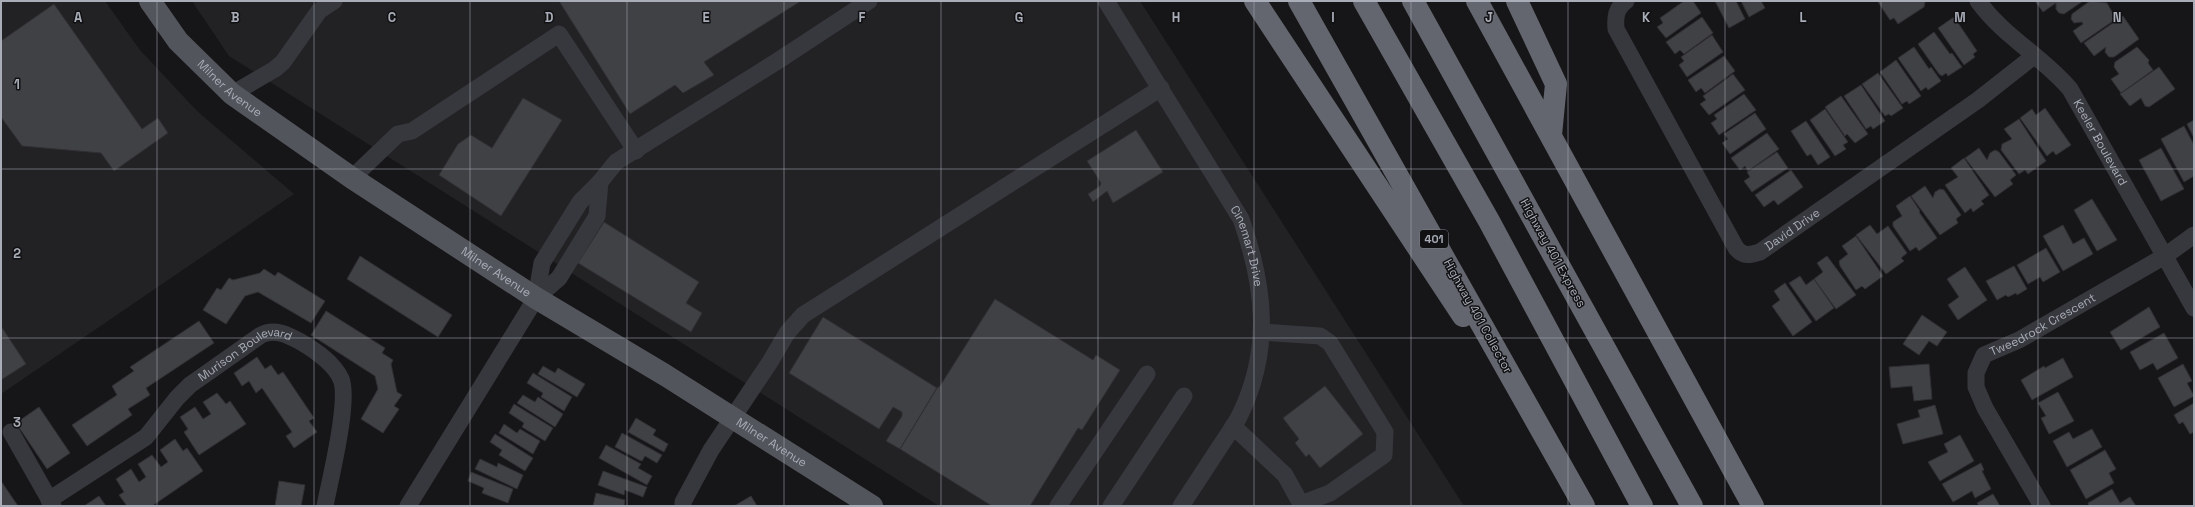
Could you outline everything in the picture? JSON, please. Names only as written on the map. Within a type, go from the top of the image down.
[{"type":"highway","points":[[1255,1],[1569,477]]},
{"type":"highway","name":"Highway 401 Collector","points":[[1299,1],[1584,506]]},
{"type":"highway","points":[[1364,1],[1489,221],[1642,506]]},
{"type":"highway","name":"Highway 401 Express","points":[[1413,1],[1692,506]]},
{"type":"highway","points":[[1477,1],[1753,506]]},
{"type":"highway","points":[[1517,1],[1556,84],[1551,135]]},
{"type":"main road","name":"Milner Avenue","points":[[150,1],[178,41],[232,94],[352,178],[536,298],[664,375],[872,506]]},
{"type":"street","points":[[232,94],[275,69],[283,62],[319,11],[334,1]]},
{"type":"street","points":[[408,506],[536,298],[542,263],[580,202],[600,182],[616,162],[636,151],[776,62],[869,1]]},
{"type":"street","name":"Cinemart Drive","points":[[1106,1],[1241,219],[1254,254],[1262,299],[1261,332],[1252,386],[1233,426],[1181,506]]},
{"type":"street","name":"David Drive","points":[[1626,1],[1618,9],[1615,18],[1616,29],[1624,46],[1736,248],[1740,252],[1750,256],[1760,252],[1978,100],[2034,56]]},
{"type":"street","name":"Keeler Boulevard","points":[[1978,1],[2000,28],[2059,76],[2070,89],[2194,308]]},
{"type":"street","points":[[352,178],[398,134],[412,131],[559,34],[636,151]]},
{"type":"street","points":[[683,506],[683,502],[711,450],[733,419],[787,333],[803,315],[1160,88]]},
{"type":"street","name":"Tweedrock Crescent","points":[[2042,506],[1985,408],[1976,387],[1976,373],[1984,355],[2019,340],[2165,256],[2194,235]]},
{"type":"street","name":"Murison Boulevard","points":[[10,432],[51,503],[146,437],[190,385],[261,335],[274,332],[297,340],[321,356],[336,370],[343,384],[344,406],[325,506]]},
{"type":"street","points":[[1233,426],[1285,475],[1301,504],[1330,493],[1384,455],[1385,432],[1330,343],[1320,336],[1261,332]]},
{"type":"street","points":[[1058,506],[1147,374]]},
{"type":"street","points":[[1111,506],[1184,396]]},
{"type":"shaded area","points":[[1,1],[105,1],[140,50],[197,111],[294,194],[1,394]]},
{"type":"shaded area","points":[[192,1],[1140,1],[1464,506],[939,506],[229,56]]},
{"type":"building","points":[[559,1],[801,1],[704,62],[714,75],[683,93],[675,85],[630,114]]},
{"type":"building","points":[[1684,1],[1693,1],[1701,13],[1666,38],[1657,27],[1663,23],[1660,18]]},
{"type":"building","points":[[1715,1],[1736,1],[1745,19],[1729,28]]},
{"type":"building","points":[[1741,1],[1761,1],[1765,8],[1749,17]]},
{"type":"building","points":[[2035,1],[2083,1],[2064,14],[2059,13],[2056,9],[2056,3],[2043,12]]},
{"type":"building","points":[[2090,1],[2107,3],[2116,19],[2081,43],[2073,31],[2083,24],[2082,22],[2074,23],[2071,19],[2072,14]]},
{"type":"building","points":[[1878,2],[1925,2],[1924,7],[1898,24],[1894,18],[1890,20]]},
{"type":"building","points":[[54,4],[142,129],[158,118],[168,133],[114,171],[101,153],[22,146],[1,117],[1,41]]},
{"type":"building","points":[[2123,16],[2139,39],[2114,57],[2109,57],[2105,52],[2106,47],[2094,56],[2084,43]]},
{"type":"building","points":[[1702,17],[1713,33],[1684,54],[1680,50],[1675,54],[1666,42]]},
{"type":"building","points":[[1954,17],[1977,51],[1973,54],[1975,57],[1964,65],[1938,28]]},
{"type":"building","points":[[1934,32],[1950,54],[1952,53],[1962,67],[1948,76],[1946,73],[1942,76],[1939,74],[1918,44]]},
{"type":"building","points":[[1712,35],[1723,52],[1687,77],[1679,65],[1684,61],[1681,57]]},
{"type":"building","points":[[1914,47],[1929,69],[1931,67],[1941,81],[1928,90],[1926,87],[1921,91],[1898,58]]},
{"type":"building","points":[[2137,47],[2149,60],[2148,63],[2153,70],[2121,93],[2111,79],[2119,74],[2114,67],[2115,62]]},
{"type":"building","points":[[1724,56],[1735,71],[1705,93],[1701,88],[1696,92],[1688,80]]},
{"type":"building","points":[[1896,60],[1921,96],[1909,104],[1907,101],[1902,104],[1880,72]]},
{"type":"building","points":[[2159,67],[2175,89],[2149,107],[2145,106],[2141,98],[2130,106],[2120,94]]},
{"type":"building","points":[[1878,73],[1903,108],[1891,116],[1889,114],[1885,116],[1862,84]]},
{"type":"building","points":[[1733,74],[1745,90],[1709,115],[1700,104],[1706,100],[1703,96]]},
{"type":"building","points":[[1861,85],[1885,121],[1873,129],[1871,126],[1866,129],[1844,96]]},
{"type":"building","points":[[1744,94],[1756,110],[1719,135],[1711,123],[1717,119],[1714,115]]},
{"type":"building","points":[[1841,96],[1868,134],[1855,143],[1847,134],[1845,136],[1825,107]]},
{"type":"building","points":[[523,98],[562,120],[501,216],[439,175],[458,144],[471,135],[492,148]]},
{"type":"building","points":[[2045,108],[2071,145],[2056,155],[2053,151],[2047,156],[2020,118],[2032,109],[2036,115]]},
{"type":"building","points":[[1825,109],[1848,142],[1843,145],[1846,149],[1835,156],[1810,120]]},
{"type":"building","points":[[1755,113],[1766,129],[1730,154],[1722,143],[1728,139],[1724,134]]},
{"type":"building","points":[[2019,119],[2046,161],[2028,174],[2025,170],[2019,174],[2001,150],[2002,144],[2012,139],[2004,129]]},
{"type":"building","points":[[2194,120],[2194,138],[2187,124]]},
{"type":"building","points":[[1806,121],[1830,157],[1818,165],[1811,154],[1807,156],[1791,131]]},
{"type":"building","points":[[2184,126],[2194,145],[2194,176],[2184,182],[2161,139]]},
{"type":"building","points":[[1136,130],[1163,172],[1113,203],[1107,191],[1093,202],[1088,194],[1100,186],[1101,183],[1087,161]]},
{"type":"building","points":[[1767,133],[1779,149],[1748,171],[1745,166],[1740,170],[1731,158]]},
{"type":"building","points":[[1979,148],[1987,160],[1990,153],[1995,150],[1999,152],[2016,175],[2010,180],[2013,184],[1995,197],[1965,158]]},
{"type":"building","points":[[2161,148],[2184,189],[2161,201],[2139,160]]},
{"type":"building","points":[[1777,152],[1788,168],[1752,192],[1744,181],[1750,177],[1747,172]]},
{"type":"building","points":[[1964,158],[1989,195],[1981,201],[1984,204],[1973,212],[1971,208],[1965,213],[1945,185],[1958,177],[1951,168]]},
{"type":"building","points":[[1791,170],[1803,187],[1778,205],[1774,200],[1764,207],[1755,195]]},
{"type":"building","points":[[1925,186],[1933,198],[1935,192],[1940,189],[1944,190],[1961,215],[1956,219],[1958,223],[1940,235],[1911,196]]},
{"type":"building","points":[[1910,196],[1937,238],[1919,251],[1916,247],[1910,251],[1893,226],[1893,222],[1902,216],[1896,206]]},
{"type":"building","points":[[2092,199],[2117,240],[2097,251],[2074,210]]},
{"type":"building","points":[[604,222],[699,282],[686,303],[702,313],[691,332],[578,263]]},
{"type":"building","points":[[1870,225],[1877,234],[1888,226],[1907,253],[1901,258],[1904,261],[1886,274],[1856,235]]},
{"type":"building","points":[[2063,225],[2073,244],[2084,238],[2093,254],[2063,271],[2043,236]]},
{"type":"building","points":[[1856,236],[1883,276],[1865,289],[1862,286],[1856,290],[1840,266],[1839,261],[1848,254],[1842,246]]},
{"type":"building","points":[[2046,248],[2060,272],[2043,282],[2040,277],[2028,284],[2017,265]]},
{"type":"building","points":[[360,256],[452,315],[438,337],[347,279]]},
{"type":"building","points":[[1827,256],[1856,295],[1836,309],[1814,279],[1823,272],[1817,263]]},
{"type":"building","points":[[2014,266],[2027,289],[2017,295],[2016,293],[2008,297],[2006,295],[1997,300],[1986,281]]},
{"type":"building","points":[[1965,267],[1987,300],[1958,320],[1948,305],[1959,297],[1947,279]]},
{"type":"building","points":[[264,269],[275,276],[278,272],[325,301],[311,323],[258,292],[245,296],[226,324],[203,310],[217,288],[221,290],[229,278],[233,280],[260,273]]},
{"type":"building","points":[[1800,276],[1806,285],[1814,279],[1834,308],[1816,321],[1789,283]]},
{"type":"building","points":[[1785,283],[1812,322],[1793,336],[1772,306],[1780,300],[1774,291]]},
{"type":"building","points":[[995,299],[1093,360],[1096,355],[1120,370],[1082,430],[1078,428],[1030,506],[992,506],[900,449],[937,388],[940,386]]},
{"type":"building","points":[[2149,307],[2160,327],[2121,350],[2110,332]]},
{"type":"building","points":[[326,311],[385,348],[382,353],[393,360],[391,364],[397,392],[402,395],[394,406],[399,409],[383,433],[361,419],[378,389],[375,376],[311,335]]},
{"type":"building","points":[[1922,315],[1947,332],[1937,346],[1929,341],[1919,355],[1903,344]]},
{"type":"building","points":[[823,317],[937,388],[900,449],[886,441],[902,416],[902,412],[893,407],[879,429],[789,373]]},
{"type":"building","points":[[199,321],[214,343],[146,388],[150,395],[128,409],[132,415],[87,446],[72,425],[117,395],[112,386],[134,371],[130,367]]},
{"type":"building","points":[[1,326],[26,364],[1,380]]},
{"type":"building","points":[[2164,333],[2178,358],[2157,370],[2153,363],[2140,370],[2130,352]]},
{"type":"building","points":[[257,357],[265,369],[271,365],[278,375],[283,372],[314,418],[309,421],[317,432],[294,448],[286,436],[292,432],[262,388],[256,393],[249,381],[242,386],[234,373]]},
{"type":"building","points":[[2063,358],[2073,377],[2032,400],[2021,380],[2044,366],[2045,368]]},
{"type":"building","points":[[1929,364],[1932,399],[1914,401],[1912,386],[1891,388],[1889,367]]},
{"type":"building","points":[[2183,364],[2192,381],[2187,383],[2194,396],[2174,407],[2158,378]]},
{"type":"building","points":[[543,366],[555,373],[558,368],[585,384],[577,397],[538,374]]},
{"type":"building","points":[[533,373],[572,397],[564,411],[541,397],[543,393],[527,383]]},
{"type":"building","points":[[1325,386],[1363,434],[1320,468],[1309,454],[1306,457],[1295,443],[1299,439],[1283,418]]},
{"type":"building","points":[[2058,392],[2074,421],[2049,434],[2041,418],[2046,416],[2038,403]]},
{"type":"building","points":[[217,393],[226,404],[230,401],[246,424],[199,455],[184,432],[188,429],[180,417],[195,407],[203,419],[211,414],[203,402]]},
{"type":"building","points":[[523,395],[535,402],[538,397],[563,414],[555,427],[517,403]]},
{"type":"building","points":[[2194,403],[2194,432],[2190,434],[2183,422],[2179,424],[2174,415]]},
{"type":"building","points":[[514,404],[553,428],[545,441],[522,427],[524,423],[509,413]]},
{"type":"building","points":[[1935,405],[1943,434],[1903,444],[1897,424],[1920,417],[1918,410]]},
{"type":"building","points":[[39,407],[70,453],[47,469],[16,423]]},
{"type":"building","points":[[636,418],[656,430],[653,435],[668,444],[664,452],[628,432]]},
{"type":"building","points":[[504,424],[517,433],[520,429],[540,441],[533,454],[499,433]]},
{"type":"building","points":[[2092,429],[2102,447],[2067,467],[2053,441],[2069,432],[2073,439]]},
{"type":"building","points":[[622,433],[662,455],[657,463],[645,456],[642,461],[639,460],[615,447]]},
{"type":"building","points":[[495,434],[533,458],[525,471],[499,455],[502,450],[490,442]]},
{"type":"building","points":[[1960,435],[1974,461],[1940,481],[1928,462],[1948,452],[1944,444]]},
{"type":"building","points":[[175,439],[183,451],[187,448],[203,471],[152,506],[127,506],[119,495],[124,492],[116,479],[131,469],[139,482],[146,477],[138,464],[152,455],[161,467],[168,462],[160,450]]},
{"type":"building","points":[[606,445],[641,464],[638,468],[652,476],[647,485],[599,458]]},
{"type":"building","points":[[2105,450],[2116,469],[2109,473],[2114,483],[2086,499],[2070,470]]},
{"type":"building","points":[[480,459],[497,467],[498,463],[523,475],[517,489],[475,469]]},
{"type":"building","points":[[1981,463],[1984,470],[1982,471],[1991,489],[1975,498],[1972,491],[1953,502],[1942,484]]},
{"type":"building","points":[[603,471],[647,487],[643,497],[625,490],[624,495],[598,485]]},
{"type":"building","points":[[471,472],[513,489],[508,503],[482,493],[484,488],[468,481]]},
{"type":"building","points":[[1,481],[18,506],[1,506]]},
{"type":"building","points":[[279,481],[305,485],[301,506],[275,506]]},
{"type":"building","points":[[2112,489],[2120,503],[2130,497],[2136,506],[2089,506],[2088,503]]},
{"type":"building","points":[[596,493],[625,500],[624,506],[593,506]]},
{"type":"building","points":[[1993,494],[2000,506],[1979,506],[1977,503]]},
{"type":"building","points":[[99,496],[106,506],[84,506]]},
{"type":"building","points":[[751,496],[757,506],[734,506]]}]
